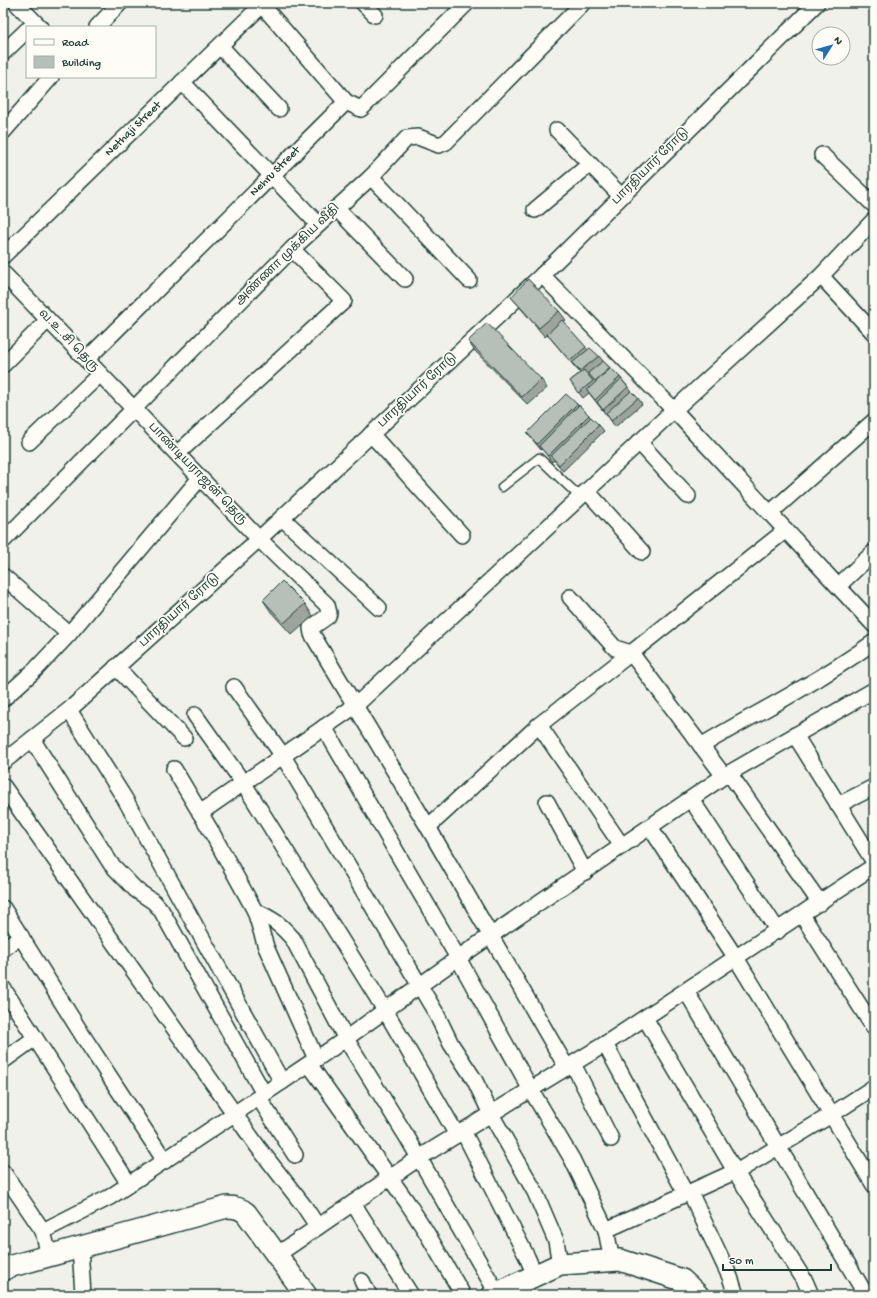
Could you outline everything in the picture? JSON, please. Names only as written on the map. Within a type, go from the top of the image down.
[{"type":"street","points":[[16,3],[33,26]]},
{"type":"street","points":[[98,26],[120,3]]},
{"type":"street","points":[[363,3],[375,15]]},
{"type":"street","points":[[263,4],[346,102],[361,109],[467,3]]},
{"type":"street","name":"அண்ணா முக்கிய வீதி","points":[[3,541],[292,249],[371,177],[407,138],[418,137],[439,145],[446,142],[583,3]]},
{"type":"street","name":"பாரதியார் ரோடு","points":[[3,762],[68,710],[282,518],[542,275],[817,3]]},
{"type":"street","name":"Nethaji Street","points":[[3,256],[263,4]]},
{"type":"street","points":[[3,53],[26,32]]},
{"type":"street","points":[[220,46],[279,109]]},
{"type":"street","points":[[3,132],[50,78]]},
{"type":"street","points":[[182,82],[318,224]]},
{"type":"street","name":"Nehru Street","points":[[86,360],[346,102]]},
{"type":"street","points":[[557,130],[621,196]]},
{"type":"street","points":[[822,155],[874,205]]},
{"type":"street","points":[[535,210],[590,164]]},
{"type":"street","points":[[371,177],[469,280]]},
{"type":"street","points":[[336,208],[405,279]]},
{"type":"street","points":[[200,813],[355,706],[639,442],[821,276],[874,220]]},
{"type":"street","points":[[178,454],[344,301],[292,249]]},
{"type":"street","name":"வ.உ.சி தெரு","points":[[3,273],[134,409]]},
{"type":"street","points":[[542,275],[674,410],[874,625]]},
{"type":"street","points":[[821,276],[874,333]]},
{"type":"street","points":[[3,365],[48,320]]},
{"type":"street","points":[[29,442],[100,374]]},
{"type":"street","name":"பாண்டியராஜன் தெரு","points":[[134,409],[259,539],[327,605],[329,609],[328,616],[313,626],[311,630],[355,706]]},
{"type":"street","points":[[770,513],[874,422]]},
{"type":"street","points":[[371,434],[462,535]]},
{"type":"street","points":[[639,442],[688,496]]},
{"type":"street","points":[[3,699],[36,669],[69,634],[200,478]]},
{"type":"street","points":[[584,494],[642,552]]},
{"type":"street","points":[[282,518],[379,608]]},
{"type":"street","points":[[428,827],[539,725],[786,530]]},
{"type":"street","points":[[838,586],[874,552]]},
{"type":"street","points":[[4,578],[69,634]]},
{"type":"street","points":[[570,597],[615,648],[631,653],[701,746],[726,775],[820,903]]},
{"type":"street","points":[[701,746],[736,724],[832,670],[874,642]]},
{"type":"street","points":[[116,667],[184,738]]},
{"type":"street","points":[[234,687],[283,756],[436,1013],[451,1044],[474,1079],[491,1114],[535,1192],[558,1252]]},
{"type":"street","points":[[3,1270],[46,1243],[129,1184],[346,1039],[458,958],[726,775],[874,690]]},
{"type":"street","points":[[355,706],[570,1066],[611,1139]]},
{"type":"street","points":[[68,710],[126,799],[282,1082]]},
{"type":"street","points":[[195,715],[244,784],[385,1010],[460,1133],[528,1260]]},
{"type":"street","points":[[539,725],[622,846]]},
{"type":"street","points":[[324,727],[458,958],[531,1090],[572,1159],[606,1230],[611,1254]]},
{"type":"street","points":[[284,1250],[419,1158],[605,1044],[802,914],[873,870],[838,805],[795,735]]},
{"type":"street","points":[[32,739],[111,864],[136,890],[154,902],[161,910],[261,1096],[296,1155]]},
{"type":"street","points":[[174,769],[255,911],[266,947],[312,1062],[353,1127],[391,1178],[426,1230],[462,1292]]},
{"type":"street","points":[[3,786],[234,1114],[304,1206],[318,1227]]},
{"type":"street","points":[[838,805],[874,787]]},
{"type":"street","points":[[691,799],[778,931]]},
{"type":"street","points":[[547,802],[585,872]]},
{"type":"street","points":[[650,827],[736,958],[874,1185]]},
{"type":"street","points":[[3,908],[83,1036],[165,1161]]},
{"type":"street","points":[[255,911],[273,919],[284,928],[293,939],[346,1039],[419,1158],[491,1284],[528,1260],[558,1252],[611,1254],[620,1260],[682,1280],[698,1295]]},
{"type":"street","points":[[802,914],[874,1028]]},
{"type":"street","points":[[3,949],[21,936]]},
{"type":"street","points":[[3,988],[129,1184]]},
{"type":"street","points":[[686,991],[865,1293]]},
{"type":"street","points":[[645,1018],[736,1172],[805,1281],[811,1295]]},
{"type":"street","points":[[3,1061],[35,1038]]},
{"type":"street","points":[[605,1044],[688,1193],[730,1277],[736,1295]]},
{"type":"street","points":[[606,1230],[736,1172],[778,1148],[874,1087]]},
{"type":"street","points":[[3,1172],[46,1243]]},
{"type":"street","points":[[354,1203],[411,1295]]},
{"type":"street","points":[[46,1243],[80,1247],[227,1207],[240,1208],[284,1250],[306,1295]]},
{"type":"street","points":[[80,1247],[83,1295]]},
{"type":"street","points":[[362,1281],[369,1295]]},
{"type":"lane","points":[[502,487],[538,458],[584,494]]},
{"type":"building","points":[[528,279],[559,311],[539,328],[511,297]]},
{"type":"building","points":[[562,320],[586,347],[570,361],[547,334]]},
{"type":"building","points":[[487,323],[541,379],[522,397],[468,341]]},
{"type":"building","points":[[590,348],[599,356],[580,371],[572,363]]},
{"type":"building","points":[[603,361],[610,368],[595,381],[588,373]]},
{"type":"building","points":[[611,368],[620,377],[595,400],[587,390]]},
{"type":"building","points":[[584,370],[593,381],[578,393],[570,381]]},
{"type":"building","points":[[621,379],[628,387],[603,410],[597,402]]},
{"type":"building","points":[[631,391],[638,398],[611,421],[606,413]]},
{"type":"building","points":[[566,394],[577,404],[537,444],[527,433]]},
{"type":"building","points":[[579,405],[589,415],[548,456],[539,446]]},
{"type":"building","points":[[591,417],[599,425],[559,465],[551,456]]},
{"type":"building","points":[[282,581],[305,604],[284,623],[263,600]]}]
